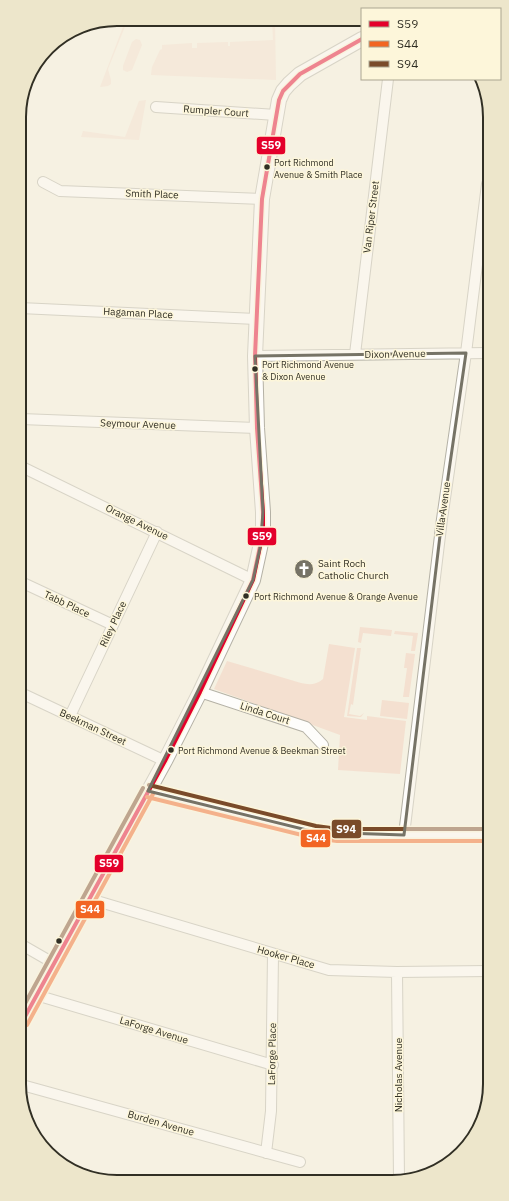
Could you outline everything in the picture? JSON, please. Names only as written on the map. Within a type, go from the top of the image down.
[{"type":"street","points":[[26,1014],[165,761],[200,692],[253,580],[263,532],[257,428],[255,356],[262,199],[276,115],[279,100],[283,92],[294,79],[300,74],[361,40]]},
{"type":"street","name":"Van Riper Street","points":[[354,354],[388,80]]},
{"type":"street","name":"Rumpler Court","points":[[156,107],[276,115]]},
{"type":"street","name":"Smith Place","points":[[43,182],[60,191],[262,199]]},
{"type":"street","name":"Villa Avenue","points":[[404,835],[442,519],[466,353],[483,216]]},
{"type":"street","name":"Hagaman Place","points":[[26,308],[257,319]]},
{"type":"street","name":"Dixon Avenue","points":[[255,356],[483,353]]},
{"type":"street","name":"Seymour Avenue","points":[[26,419],[257,428]]},
{"type":"street","name":"Orange Avenue","points":[[26,469],[253,580]]},
{"type":"street","name":"Riley Place","points":[[70,716],[157,532]]},
{"type":"street","name":"Tabb Place","points":[[26,584],[113,625]]},
{"type":"street","name":"Linda Court","points":[[200,692],[306,727],[323,745]]},
{"type":"street","name":"Beekman Street","points":[[26,696],[165,761]]},
{"type":"street","points":[[148,791],[315,832],[338,835],[483,835]]},
{"type":"street","name":"Hooker Place","points":[[90,899],[329,970],[397,972],[483,971]]},
{"type":"street","points":[[26,947],[54,964]]},
{"type":"street","name":"LaForge Place","points":[[266,1153],[271,1111],[273,1065],[273,954]]},
{"type":"street","name":"Nicholas Avenue","points":[[397,972],[399,1174]]},
{"type":"street","name":"LaForge Avenue","points":[[36,995],[273,1065]]},
{"type":"street","name":"Burden Avenue","points":[[26,1085],[300,1162]]},
{"type":"highlighted area","points":[[466,353],[442,519],[404,835],[315,832],[148,791],[253,580],[260,548],[263,512],[255,356]]},
{"type":"shaded area","points":[[123,26],[125,26],[108,69],[111,84],[100,87]]},
{"type":"shaded area","points":[[272,26],[275,26],[276,80],[151,75],[152,67],[160,50],[162,49],[162,45],[192,43],[192,48],[197,48],[197,43],[228,42],[228,46],[230,46],[230,42],[273,40]]},
{"type":"shaded area","points":[[136,39],[140,40],[142,45],[132,70],[127,72],[123,70],[123,66],[132,42]]},
{"type":"shaded area","points":[[146,100],[139,140],[81,137],[83,131],[125,137],[139,101]]},
{"type":"shaded area","points":[[360,627],[392,630],[391,636],[363,633],[361,643],[358,642]]},
{"type":"shaded area","points":[[395,631],[418,633],[415,651],[411,651],[413,636],[394,634]]},
{"type":"shaded area","points":[[329,644],[355,648],[344,717],[367,720],[367,716],[406,721],[400,774],[338,770],[340,735],[214,689],[227,661],[301,683],[310,684],[318,682],[323,679]]},
{"type":"shaded area","points":[[357,648],[361,648],[353,705],[351,704],[349,714],[360,716],[364,713],[361,717],[347,716]]},
{"type":"shaded area","points":[[406,653],[415,654],[409,697],[403,697],[407,668],[404,668]]},
{"type":"shaded area","points":[[382,700],[409,703],[407,719],[380,716]]},
{"type":"transit line","name":"S59","points":[[26,1015],[165,761],[200,692],[253,580],[263,532],[257,428],[255,356],[262,199],[279,100],[283,91],[300,74],[361,40]]},
{"type":"transit line","name":"S94","points":[[149,785],[316,826],[338,829],[483,829]]},
{"type":"transit line","name":"S94","points":[[26,1002],[143,788]]},
{"type":"transit line","name":"S44","points":[[27,1025],[153,794]]},
{"type":"transit line","name":"S44","points":[[147,797],[314,838],[337,841],[483,841]]},
{"type":"place","name":"Port Richmond Avenue & Smith Place","points":[[267,167]]},
{"type":"place","name":"Port Richmond Avenue & Dixon Avenue","points":[[255,369]]},
{"type":"place","name":"Saint Roch Catholic Church","points":[[304,569]]},
{"type":"place","name":"Port Richmond Avenue & Orange Avenue","points":[[246,596]]},
{"type":"place","name":"Port Richmond Avenue & Beekman Street","points":[[171,750]]}]
